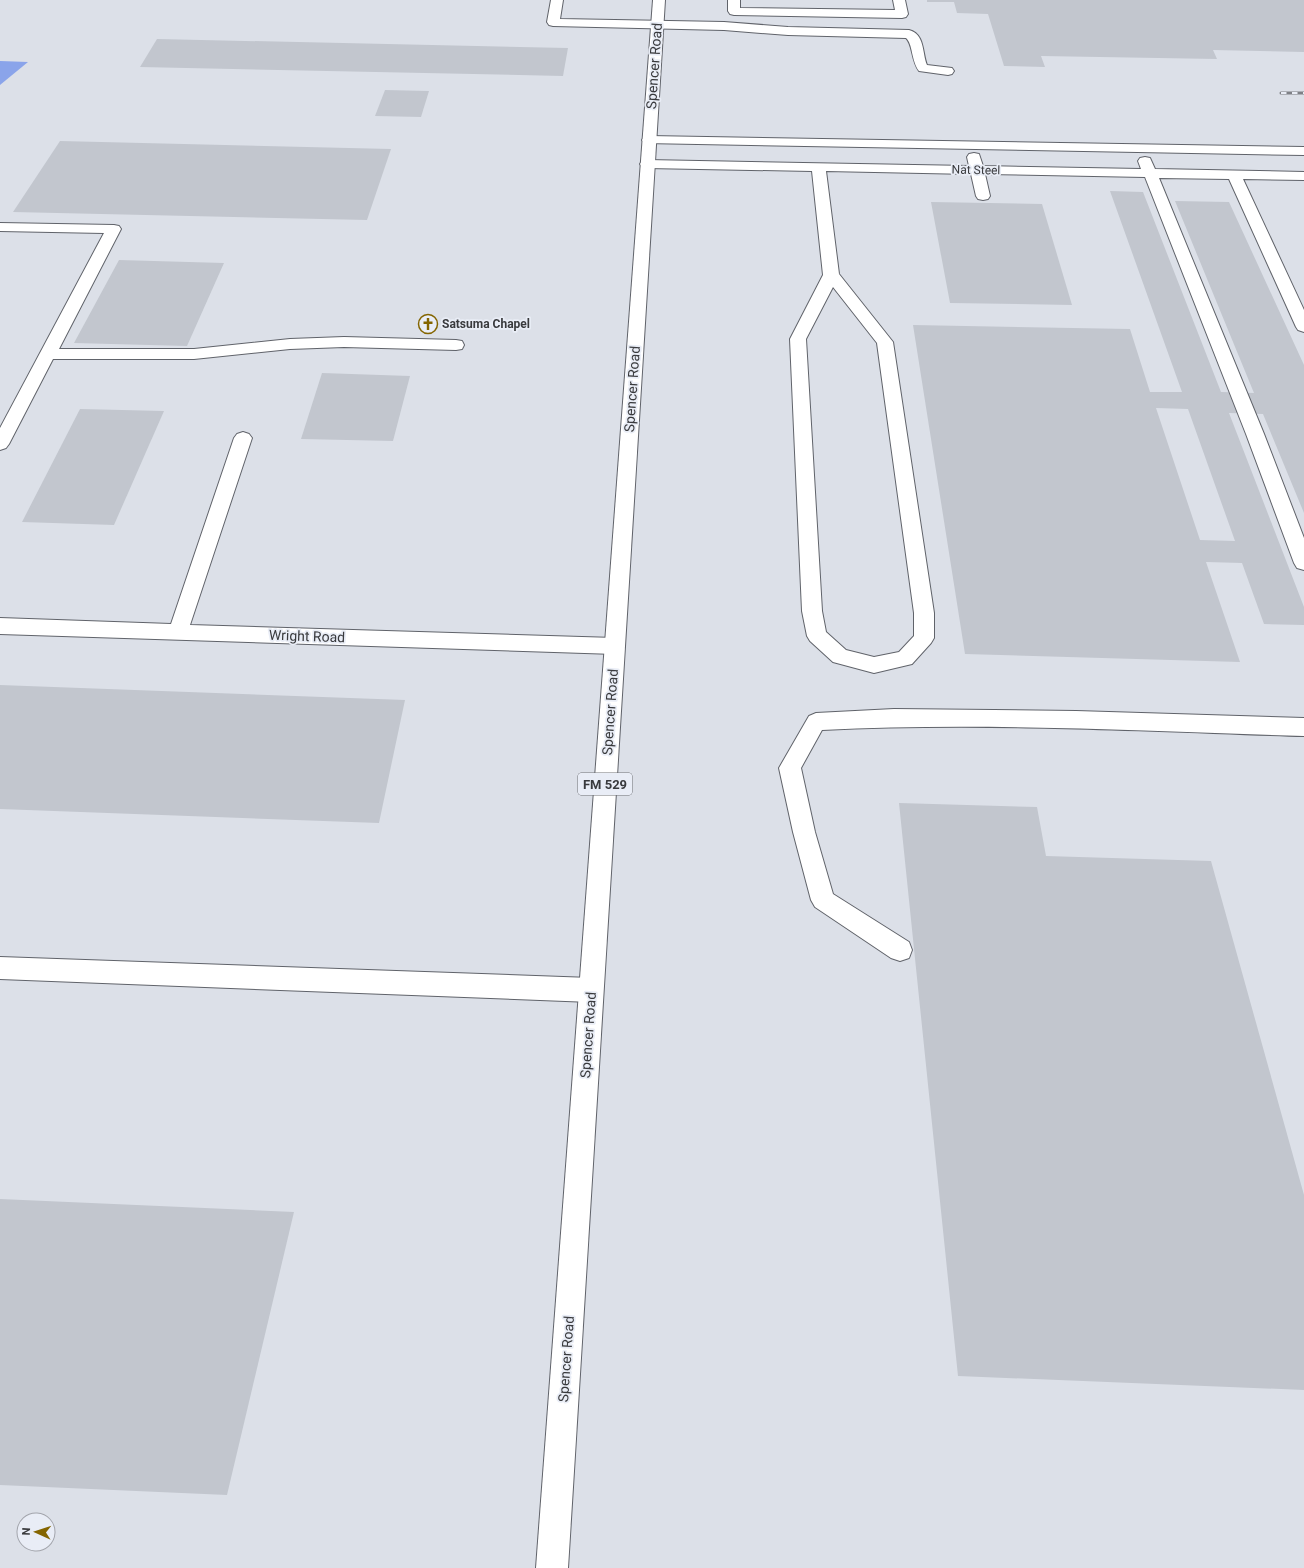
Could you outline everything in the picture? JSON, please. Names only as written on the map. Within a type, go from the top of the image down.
[{"type":"main road","points":[[557,0],[553,22],[724,26],[788,31],[909,34],[915,40],[920,65],[922,68],[948,71]]},
{"type":"main road","name":"Spencer Road","points":[[552,1568],[658,0]]},
{"type":"main road","points":[[734,0],[734,12],[902,14],[899,0]]},
{"type":"main road","name":"Nat Steel","points":[[649,140],[1298,151]]},
{"type":"main road","points":[[972,145],[983,196]]},
{"type":"main road","points":[[1140,148],[1255,434],[1304,563]]},
{"type":"main road","points":[[1298,151],[1304,176]]},
{"type":"main road","name":"Nat Steel","points":[[647,164],[1304,176]]},
{"type":"main road","points":[[819,167],[831,275],[885,342],[924,613],[924,638],[905,658],[874,665],[840,656],[817,636],[812,611],[798,339],[831,275]]},
{"type":"main road","points":[[1234,175],[1304,327]]},
{"type":"main road","points":[[0,227],[114,229],[0,444]]},
{"type":"main road","points":[[48,354],[194,354],[290,344],[344,342],[456,345]]},
{"type":"main road","points":[[178,632],[244,438]]},
{"type":"main road","name":"Wright Road","points":[[0,626],[615,646]]},
{"type":"main road","points":[[900,950],[823,900],[804,832],[790,768],[816,722],[894,718],[1076,720],[1304,727]]},
{"type":"main road","points":[[0,968],[591,990]]},
{"type":"shaded area","points":[[0,61],[28,62],[0,85]]},
{"type":"building","points":[[927,0],[1304,0],[1304,52],[1213,50],[1217,59],[1041,56],[1045,67],[1004,66],[988,14],[957,13],[954,2],[927,2]]},
{"type":"building","points":[[157,39],[568,48],[563,76],[140,67]]},
{"type":"building","points":[[385,90],[429,91],[421,117],[375,116]]},
{"type":"building","points":[[60,141],[391,149],[367,220],[13,212]]},
{"type":"building","points":[[1110,191],[1143,192],[1221,392],[1254,393],[1175,201],[1229,202],[1304,365],[1304,513],[1263,414],[1229,413],[1304,607],[1304,625],[1264,624],[1242,563],[1206,562],[1240,662],[965,654],[913,325],[1130,329],[1150,392],[1182,392]],"holes":[[[1156,408],[1188,409],[1235,541],[1200,540]]]},
{"type":"building","points":[[931,202],[1042,204],[1072,305],[950,303]]},
{"type":"building","points":[[119,260],[224,263],[187,346],[74,343]]},
{"type":"building","points":[[322,373],[410,376],[393,441],[301,439]]},
{"type":"building","points":[[80,409],[164,411],[114,525],[22,522]]},
{"type":"building","points":[[0,685],[405,700],[379,823],[0,809]]},
{"type":"building","points":[[899,803],[1037,807],[1046,856],[1211,861],[1304,1195],[1304,1390],[958,1376]]},
{"type":"building","points":[[0,1199],[294,1212],[227,1495],[0,1485]]},
{"type":"railway","points":[[1281,93],[1304,93]]},
{"type":"place","name":"Satsuma Chapel","points":[[428,324]]}]
